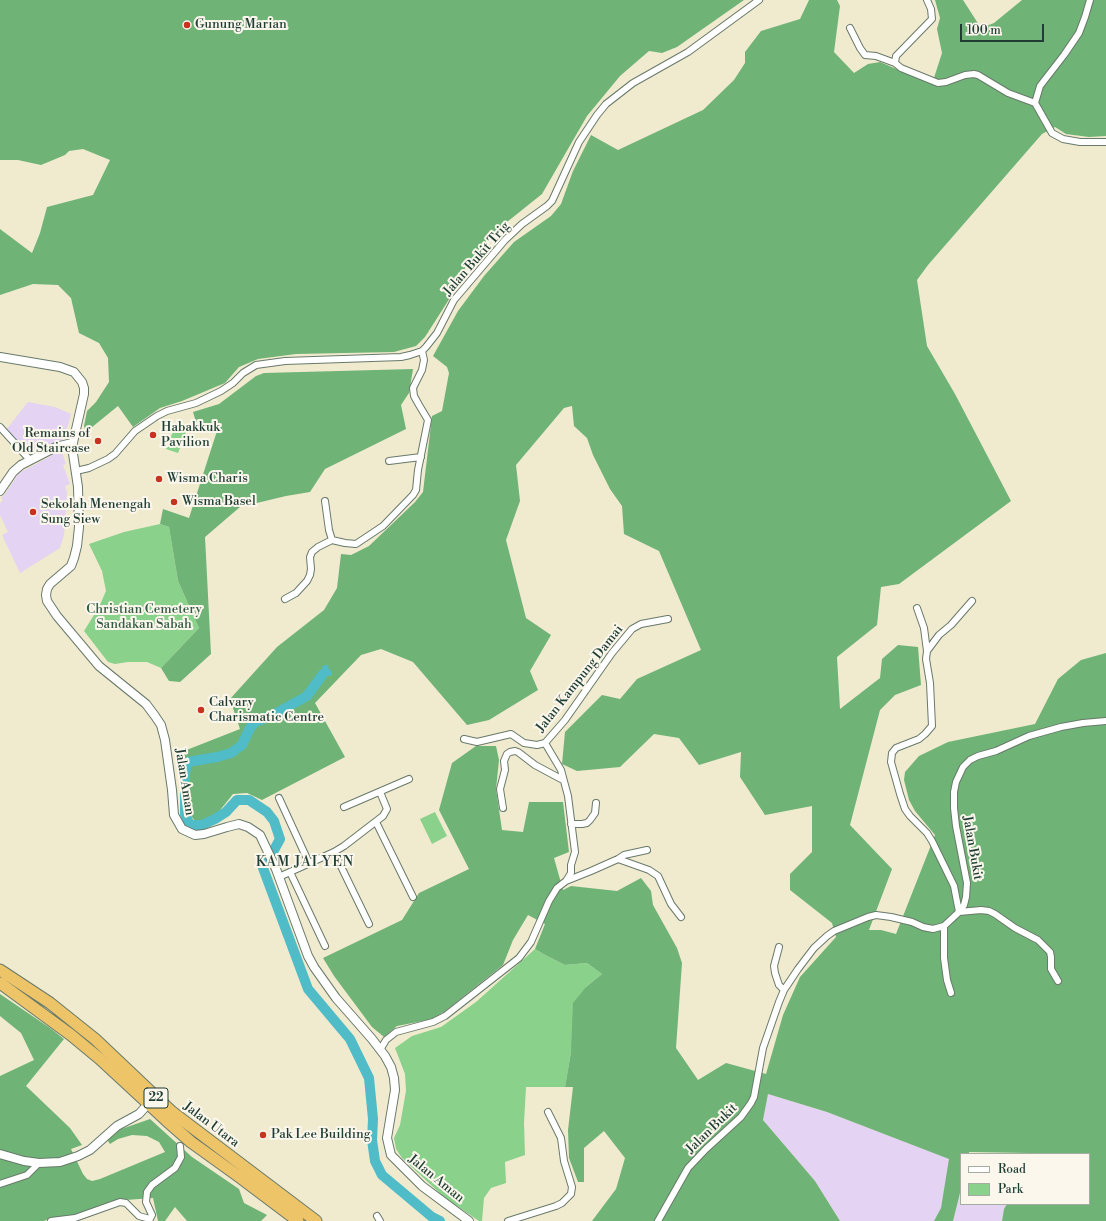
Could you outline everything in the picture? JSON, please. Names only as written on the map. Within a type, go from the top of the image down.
[{"type":"highway","name":"Jalan Utara","points":[[0,970],[50,1003],[96,1039],[172,1112],[316,1221]]},
{"type":"highway","name":"Jalan Utara","points":[[0,983],[71,1035],[191,1142],[242,1178],[298,1221]]},
{"type":"street","name":"Jalan Bukit Trig","points":[[422,351],[437,333],[454,300],[505,240],[552,201],[579,142],[606,104],[623,90],[646,75],[688,52],[759,0]]},
{"type":"street","points":[[895,63],[896,56],[932,19],[931,9],[927,0]]},
{"type":"street","points":[[1035,103],[1040,86],[1079,33],[1090,0]]},
{"type":"street","points":[[850,28],[865,55],[876,56],[895,63],[901,68],[938,83],[946,82],[965,75],[978,75],[1008,93],[1035,103],[1052,133],[1063,139],[1080,142],[1106,142]]},
{"type":"street","points":[[76,471],[89,468],[108,459],[115,454],[136,431],[157,416],[167,411],[196,403],[221,391],[233,383],[248,369],[256,365],[292,361],[401,357],[422,351],[424,360],[422,370],[413,388],[414,396],[428,420],[416,490],[383,526],[356,544],[345,544],[332,540],[318,547],[312,552],[310,557],[311,569],[307,581],[296,593],[285,599]]},
{"type":"street","points":[[0,358],[60,366],[74,372],[78,376],[82,382],[84,394],[72,443],[63,445],[16,468],[0,491]]},
{"type":"street","points":[[0,427],[30,460]]},
{"type":"street","name":"Jalan Aman","points":[[72,443],[76,471],[79,527],[74,558],[71,566],[50,584],[47,589],[46,601],[99,666],[146,704],[156,716],[161,725],[165,740],[171,778],[174,815],[182,829],[195,835],[204,834],[239,824],[248,827],[260,835],[278,877],[308,956],[314,967],[336,998],[380,1050],[391,1067],[394,1078],[394,1099],[387,1138],[391,1155],[422,1186],[469,1221]]},
{"type":"street","points":[[389,461],[421,457]]},
{"type":"street","points":[[325,501],[332,540]]},
{"type":"street","points":[[927,651],[939,635],[951,626],[972,601]]},
{"type":"street","points":[[917,608],[924,628],[927,651],[926,659],[930,683],[932,726],[923,736],[915,741],[896,748],[892,753],[891,762],[905,809],[910,816],[927,832],[932,841],[954,886],[959,912],[968,910],[989,911],[1015,928],[1038,940],[1050,952],[1051,969],[1058,981]]},
{"type":"street","name":"Jalan Kampung Damai","points":[[464,739],[477,742],[511,734],[524,743],[537,745],[545,743],[565,720],[612,653],[632,629],[641,624],[668,619]]},
{"type":"street","name":"Jalan Bukit","points":[[658,1221],[688,1168],[706,1149],[741,1117],[751,1103],[754,1097],[763,1048],[770,1026],[784,990],[808,955],[828,936],[860,919],[881,916],[898,918],[928,928],[937,928],[944,926],[959,912],[965,901],[967,882],[956,826],[954,792],[956,782],[963,767],[970,760],[978,756],[996,751],[1029,736],[1061,727],[1106,721]]},
{"type":"street","points":[[545,743],[561,770],[568,796],[575,852],[571,865],[571,873],[566,881]]},
{"type":"street","points":[[503,808],[500,789],[505,770],[504,761],[507,754],[510,752],[518,752],[535,765],[563,780]]},
{"type":"street","points":[[344,807],[409,779]]},
{"type":"street","points":[[278,877],[334,852],[376,822],[385,814],[387,809],[380,792]]},
{"type":"street","points":[[279,798],[309,863]]},
{"type":"street","points":[[571,824],[582,824],[590,820],[595,812],[596,803]]},
{"type":"street","points":[[376,822],[413,897]]},
{"type":"street","points":[[380,1050],[386,1040],[396,1032],[434,1022],[445,1016],[519,958],[531,942],[549,901],[557,888],[566,881],[624,855],[632,852],[647,850]]},
{"type":"street","points":[[334,852],[369,924]]},
{"type":"street","points":[[618,859],[649,870],[658,876],[671,904],[681,917]]},
{"type":"street","points":[[290,872],[325,946]]},
{"type":"street","points":[[944,926],[944,958],[947,980],[951,993]]},
{"type":"street","points":[[779,946],[774,966],[779,985],[784,990]]},
{"type":"street","points":[[0,1154],[24,1161],[39,1163],[52,1163],[68,1160],[86,1152],[117,1126],[139,1114],[149,1103]]},
{"type":"street","points":[[508,1221],[556,1206],[562,1203],[571,1194],[572,1187],[564,1160],[561,1138],[548,1112]]},
{"type":"street","points":[[51,1221],[75,1218],[120,1202],[126,1203],[139,1216],[150,1218],[152,1215],[146,1202],[147,1192],[152,1185],[175,1168],[181,1157],[180,1146]]},
{"type":"street","points":[[0,1184],[26,1175],[39,1163]]},
{"type":"shaded area","points":[[28,402],[55,407],[71,414],[65,435],[61,442],[35,456],[31,455],[6,430]]},
{"type":"shaded area","name":"Sekolah Menengah Sung Siew","points":[[61,450],[66,464],[63,465],[70,484],[65,486],[67,492],[64,535],[60,548],[20,573],[2,535],[8,532],[0,515],[0,503],[3,500],[1,498],[19,473],[51,456],[51,454]]},
{"type":"shaded area","points":[[768,1094],[827,1112],[950,1159],[941,1208],[934,1221],[840,1221],[815,1181],[763,1120]]},
{"type":"shaded area","points":[[960,1193],[960,1205],[1006,1205],[1004,1209],[1002,1221],[953,1221]]},
{"type":"green space","points":[[0,0],[744,0],[677,47],[662,53],[649,51],[620,76],[587,116],[542,194],[492,234],[465,267],[464,275],[455,290],[425,337],[416,346],[394,352],[296,354],[258,359],[239,367],[225,383],[182,401],[160,408],[133,427],[118,406],[86,432],[84,426],[87,411],[96,402],[109,382],[108,358],[99,343],[79,333],[71,298],[58,285],[33,284],[0,295],[0,229],[32,253],[40,233],[47,207],[93,195],[110,160],[83,149],[69,151],[65,155],[41,165],[18,160],[0,160]]},
{"type":"green space","points":[[809,0],[837,0],[840,6],[834,52],[854,73],[868,64],[880,62],[932,84],[942,53],[937,29],[940,18],[935,0],[963,0],[981,28],[994,23],[1022,0],[1106,0],[1106,136],[1089,137],[1066,134],[1055,127],[1042,134],[928,265],[917,280],[927,346],[955,394],[1011,501],[899,584],[881,587],[877,625],[837,657],[840,709],[880,678],[882,659],[898,645],[918,647],[921,685],[895,695],[880,710],[850,825],[892,869],[869,930],[881,930],[896,934],[935,835],[915,811],[909,800],[904,780],[905,772],[919,756],[948,742],[1035,724],[1058,679],[1081,660],[1106,653],[1106,1221],[1002,1221],[1004,1209],[1006,1205],[1090,1205],[1090,1153],[969,1152],[960,1153],[960,1193],[953,1221],[934,1221],[941,1208],[949,1159],[827,1112],[768,1094],[763,1120],[815,1181],[840,1221],[592,1221],[616,1189],[625,1158],[604,1131],[584,1148],[584,1182],[578,1182],[569,1158],[568,1130],[573,1087],[565,1087],[571,1052],[573,1003],[586,987],[602,974],[587,963],[565,965],[535,949],[545,924],[528,915],[513,940],[503,965],[436,1017],[397,1026],[384,1037],[372,1027],[334,976],[323,958],[402,920],[419,893],[469,869],[439,810],[452,763],[476,746],[496,746],[499,760],[496,789],[502,830],[523,832],[529,802],[563,802],[569,852],[554,858],[563,890],[571,886],[617,891],[641,878],[651,891],[653,905],[677,948],[682,963],[676,1048],[698,1080],[726,1063],[766,1074],[783,1015],[800,977],[836,937],[832,923],[790,890],[790,874],[812,852],[812,806],[765,815],[740,777],[741,752],[699,765],[679,738],[654,734],[620,767],[577,771],[562,764],[565,732],[602,695],[620,699],[637,679],[701,650],[659,551],[624,534],[622,506],[610,489],[593,455],[587,438],[574,426],[572,406],[564,408],[516,465],[520,501],[506,540],[526,618],[551,635],[530,671],[538,690],[489,720],[467,725],[413,662],[381,649],[361,655],[315,703],[345,757],[262,800],[247,793],[233,794],[217,814],[202,821],[194,820],[190,814],[184,751],[240,729],[230,699],[277,647],[324,610],[337,588],[341,554],[351,555],[369,546],[415,502],[423,492],[432,416],[442,411],[449,373],[447,367],[433,356],[458,311],[484,276],[514,242],[551,216],[561,204],[573,171],[591,135],[618,150],[703,110],[734,80],[745,63],[745,52],[761,31],[800,19]]},
{"type":"green space","points":[[413,369],[409,393],[401,405],[406,429],[325,469],[310,492],[240,507],[205,537],[211,654],[180,682],[169,681],[161,668],[199,628],[178,581],[169,527],[160,524],[163,509],[189,518],[217,431],[196,422],[193,412],[219,404],[256,376],[264,373]]},
{"type":"green space","points":[[174,429],[186,433],[178,453],[166,449]]},
{"type":"green space","name":"Christian Cemetery Sandakan Sabah","points":[[160,524],[169,527],[178,581],[199,628],[161,668],[147,662],[115,664],[108,662],[84,631],[99,607],[106,591],[102,571],[89,544],[124,532]]},
{"type":"green space","points":[[435,812],[447,836],[432,844],[420,819]]},
{"type":"green space","points":[[535,949],[565,965],[587,963],[602,974],[586,987],[571,1052],[565,1087],[526,1087],[524,1123],[525,1155],[505,1162],[506,1183],[491,1188],[484,1198],[482,1221],[479,1221],[444,1197],[402,1158],[396,1149],[394,1138],[400,1125],[406,1091],[405,1074],[395,1048],[412,1036],[441,1027],[476,1002]]},
{"type":"green space","points":[[0,994],[64,1039],[26,1086],[70,1128],[82,1145],[71,1149],[87,1179],[92,1181],[100,1179],[165,1152],[159,1142],[147,1136],[132,1135],[118,1139],[110,1144],[106,1138],[113,1132],[150,1119],[192,1157],[239,1189],[244,1203],[267,1215],[261,1221],[187,1221],[175,1207],[165,1221],[158,1221],[153,1198],[112,1201],[72,1216],[51,1218],[44,1221],[0,1221],[0,1076],[34,1060],[21,1033],[0,1016]]},
{"type":"water","points":[[327,665],[332,672],[332,676],[324,675],[322,671],[322,666]]},
{"type":"waterway","points":[[274,850],[280,839],[274,821],[267,812],[249,800],[237,800],[226,812],[215,819],[202,825],[190,825],[185,814],[185,771],[188,762],[231,753],[242,745],[250,728],[255,722],[273,715],[307,696],[323,674]]},
{"type":"waterway","points":[[270,856],[263,868],[308,989],[350,1039],[369,1078],[373,1119],[372,1140],[375,1161],[382,1175],[432,1217],[440,1221]]},
{"type":"place","name":"Gunung Marian","points":[[187,25]]},
{"type":"place","name":"Habakkuk Pavilion","points":[[153,435]]},
{"type":"place","name":"Remains of Old Staircase","points":[[98,441]]},
{"type":"place","name":"Wisma Charis","points":[[159,479]]},
{"type":"place","name":"Wisma Basel","points":[[174,502]]},
{"type":"place","name":"Sekolah Menengah Sung Siew","points":[[33,512]]},
{"type":"place","name":"Calvary Charismatic Centre","points":[[201,710]]},
{"type":"place","name":"Pak Lee Building","points":[[263,1135]]},
{"type":"district","name":"KAM JAI YEN","points":[[305,863]]}]
